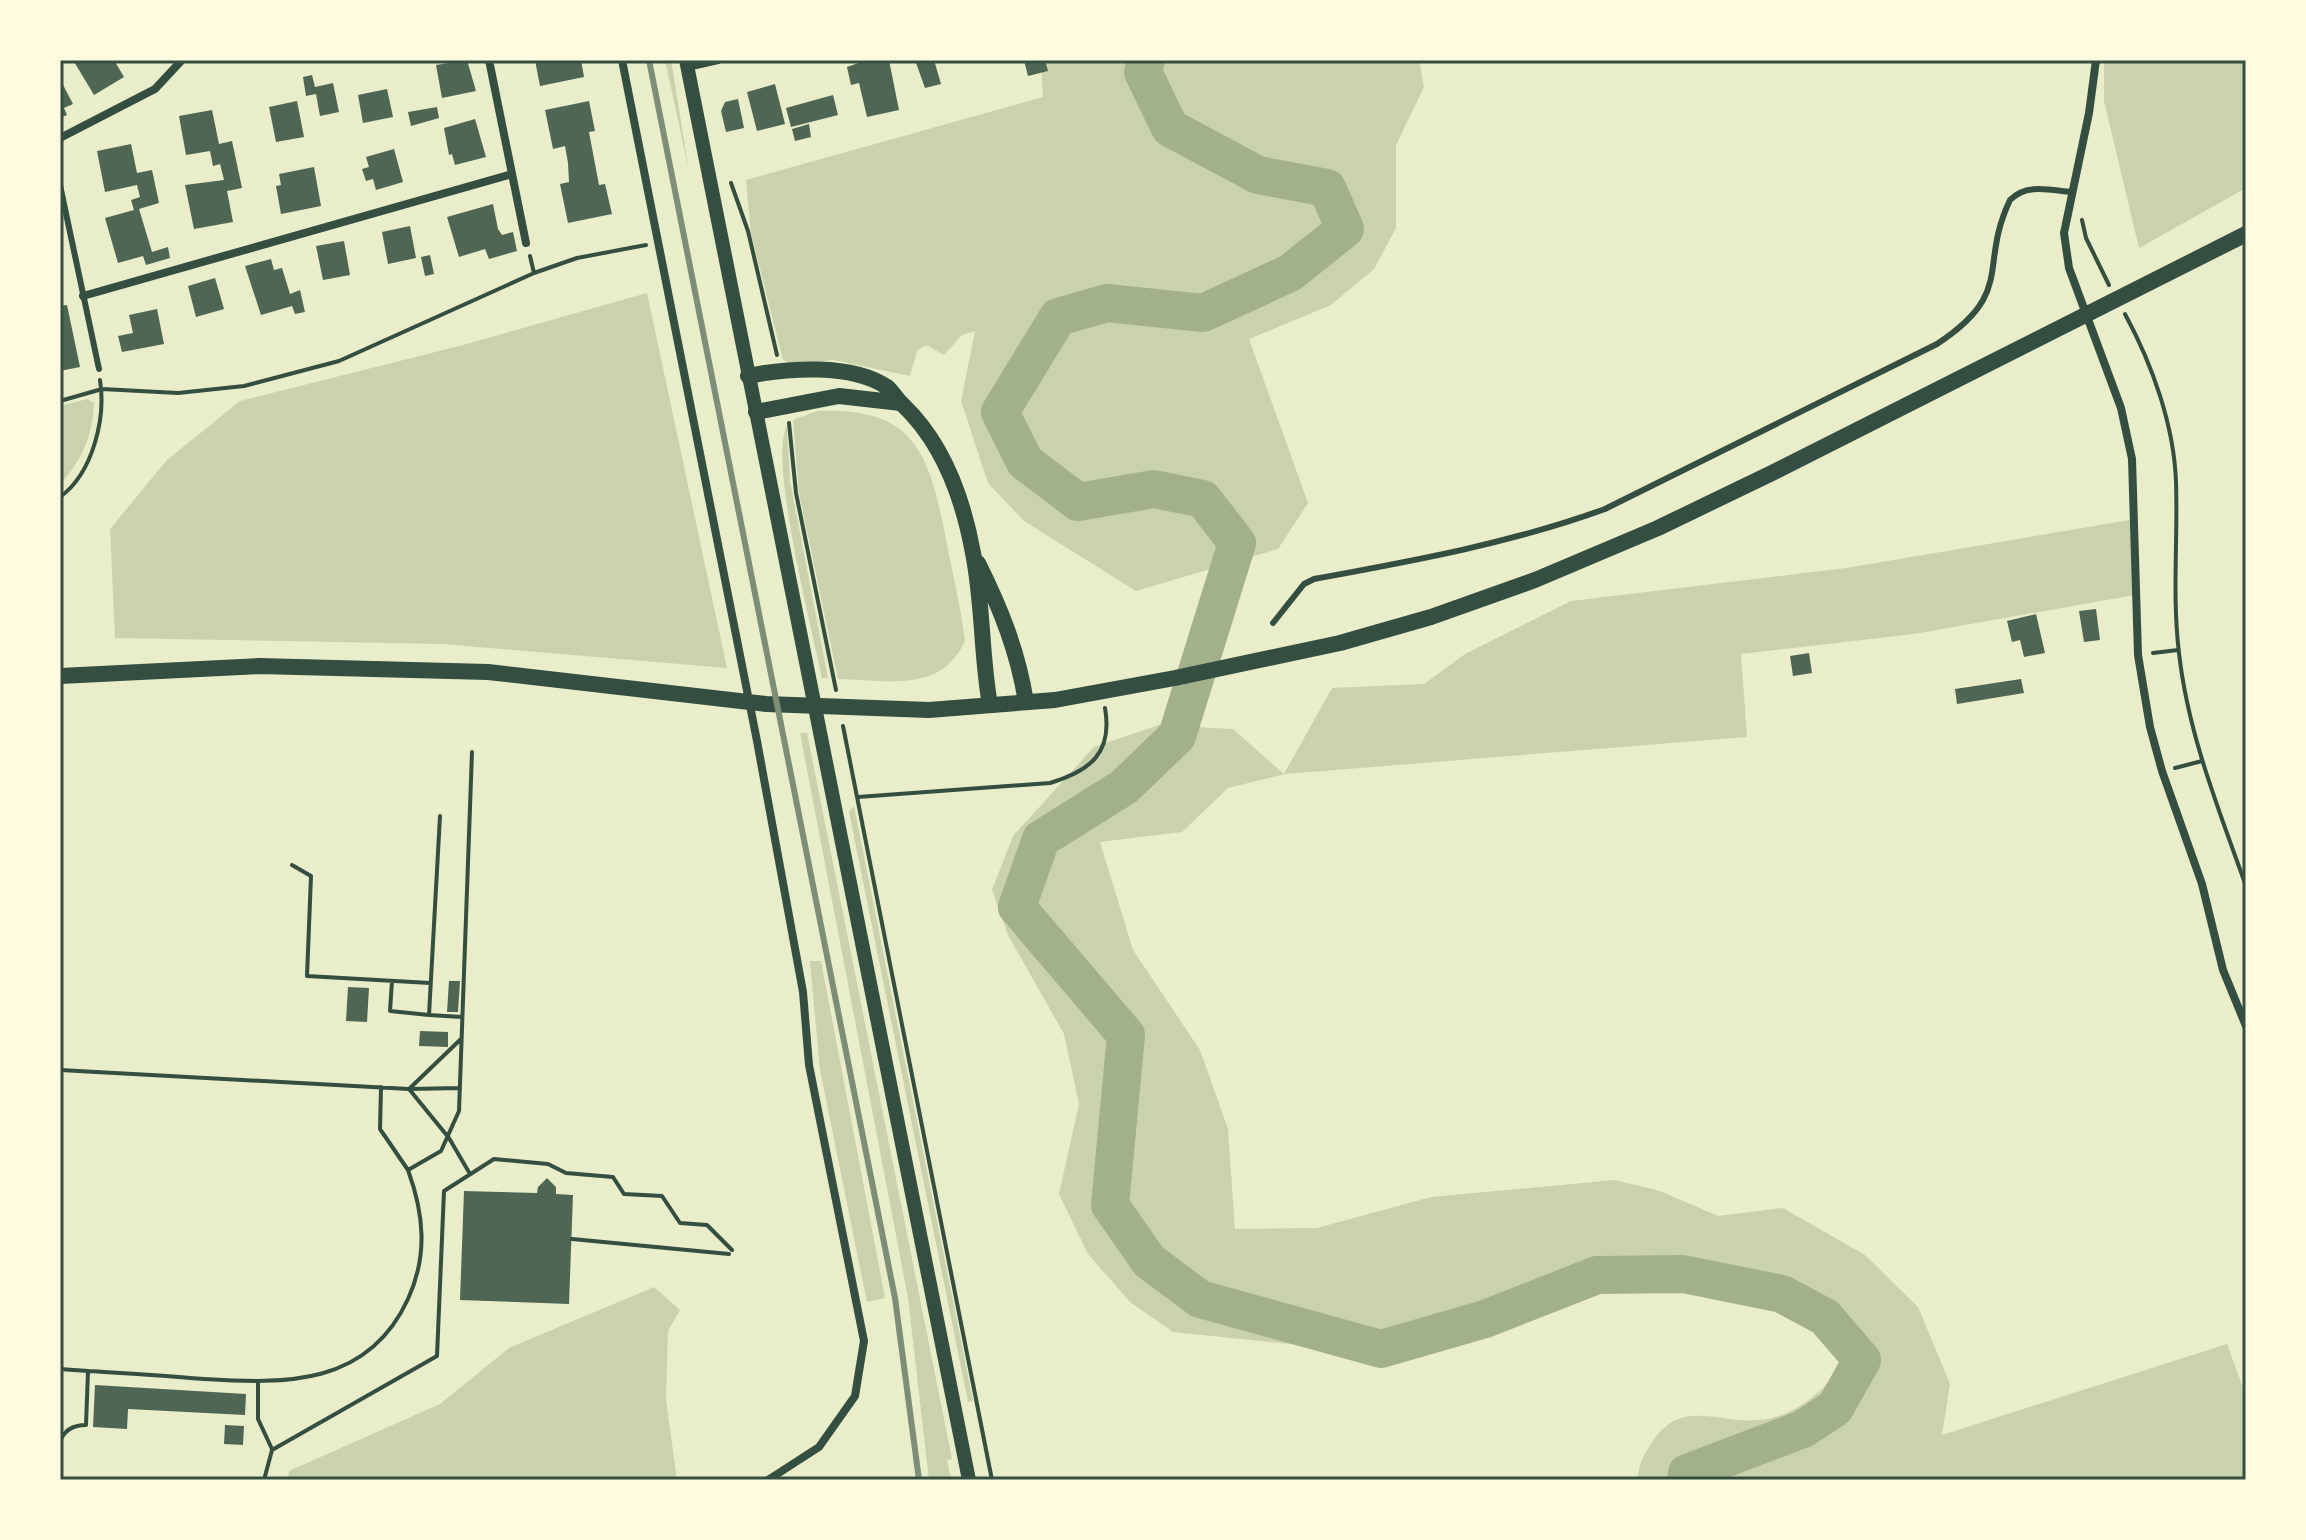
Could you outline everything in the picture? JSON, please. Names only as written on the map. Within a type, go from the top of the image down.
[{"type":"main road","points":[[60,676],[259,666],[488,672],[724,700],[865,709],[990,705],[1086,695],[1309,650],[1431,617],[1535,580],[1658,528],[2246,234]]},
{"type":"main road","points":[[748,376],[780,370],[845,373],[867,379],[888,388],[923,425],[943,456],[974,555],[999,604],[1019,659],[1026,702]]},
{"type":"main road","points":[[756,412],[839,396],[901,403]]},
{"type":"main road","points":[[974,555],[990,705]]},
{"type":"street","points":[[60,138],[155,89],[182,60]]},
{"type":"street","points":[[489,60],[526,243]]},
{"type":"street","points":[[622,60],[760,756],[803,992],[809,1065],[864,1341],[855,1396],[819,1447],[768,1480]]},
{"type":"street","points":[[718,60],[687,64],[969,1480]]},
{"type":"street","points":[[2096,60],[2089,113],[2064,233],[2069,268],[2121,408],[2132,459],[2138,655],[2150,727],[2162,771],[2202,884],[2223,970],[2246,1026]]},
{"type":"street","points":[[83,296],[512,174]]},
{"type":"lane","points":[[60,185],[99,369]]},
{"type":"lane","points":[[1273,623],[1304,584],[1560,526],[1605,509],[1937,344],[1962,327],[1978,311],[1989,292],[2010,200],[2017,193],[2034,188],[2071,192]]},
{"type":"path","points":[[730,181],[748,231],[780,370]]},
{"type":"path","points":[[2071,192],[2096,262],[2149,360],[2176,478],[2178,650],[2185,696],[2202,761],[2246,886]]},
{"type":"path","points":[[60,401],[102,389],[178,393],[244,386],[339,361],[577,258],[659,242]]},
{"type":"path","points":[[60,497],[86,465],[95,444],[102,389],[99,369]]},
{"type":"path","points":[[787,406],[796,493],[836,692]]},
{"type":"path","points":[[2138,655],[2178,650]]},
{"type":"path","points":[[834,801],[1050,783],[1073,776],[1092,764],[1099,754],[1107,723],[1104,705]]},
{"type":"path","points":[[842,722],[992,1480]]},
{"type":"path","points":[[408,1170],[441,1151],[459,1111],[472,752]]},
{"type":"path","points":[[2162,771],[2202,761]]},
{"type":"path","points":[[429,1015],[440,816]]},
{"type":"path","points":[[292,865],[311,876],[307,976],[430,983]]},
{"type":"path","points":[[2246,935],[2246,957]]},
{"type":"path","points":[[392,981],[390,1011],[462,1017]]},
{"type":"path","points":[[409,1089],[462,1038]]},
{"type":"path","points":[[60,1070],[409,1089],[460,1088]]},
{"type":"path","points":[[60,1369],[258,1382],[295,1381],[337,1369],[365,1353],[401,1313],[420,1265],[423,1235],[420,1201],[408,1170],[380,1129],[381,1087]]},
{"type":"path","points":[[409,1089],[449,1138],[470,1174]]},
{"type":"path","points":[[272,1450],[437,1356],[444,1191],[494,1159],[548,1164],[566,1173],[613,1177],[624,1194],[662,1196],[680,1223],[707,1225],[730,1252],[572,1239]]},
{"type":"path","points":[[60,1442],[75,1425],[86,1425],[88,1371]]},
{"type":"path","points":[[258,1382],[258,1419],[272,1450],[264,1480]]},
{"type":"green space","points":[[665,60],[671,60],[689,171]]},
{"type":"green space","points":[[1041,60],[1419,60],[1424,87],[1396,145],[1396,228],[1374,269],[1331,305],[1249,339],[1308,503],[1278,549],[1136,591],[1024,521],[988,483],[961,401],[975,331],[962,335],[944,355],[926,345],[917,351],[910,376],[834,360],[793,364],[783,360],[751,233],[746,180],[1043,97]]},
{"type":"green space","points":[[2104,60],[2246,60],[2246,188],[2139,248],[2104,101]]},
{"type":"green space","points":[[647,293],[727,668],[443,644],[115,638],[110,529],[167,460],[240,401],[463,345]]},
{"type":"green space","points":[[87,399],[94,403],[89,436],[74,466],[60,484],[60,406]]},
{"type":"green space","points":[[817,411],[851,412],[878,418],[898,428],[914,443],[925,463],[941,513],[965,641],[955,658],[927,677],[893,681],[838,679],[799,493],[793,420]]},
{"type":"green space","points":[[787,426],[790,481],[828,678],[822,678],[787,509],[783,445]]},
{"type":"green space","points":[[2136,519],[2135,595],[1914,634],[1741,654],[1747,737],[1285,774],[1228,788],[1182,832],[1100,842],[1133,950],[1200,1050],[1228,1129],[1235,1229],[1317,1228],[1431,1197],[1615,1180],[1660,1191],[1718,1216],[1783,1208],[1865,1255],[1918,1307],[1950,1384],[1942,1435],[2227,1344],[2246,1396],[2246,1480],[1638,1480],[1644,1455],[1664,1428],[1676,1420],[1702,1416],[1744,1420],[1772,1418],[1796,1408],[1817,1393],[1844,1365],[1824,1317],[1782,1294],[1683,1274],[1597,1276],[1485,1319],[1381,1349],[1339,1349],[1173,1332],[1130,1302],[1088,1254],[1059,1194],[1079,1104],[1064,1034],[1008,935],[992,890],[1013,836],[1094,747],[1159,725],[1233,729],[1284,774],[1332,688],[1424,684],[1465,654],[1571,601],[1846,568]]},
{"type":"green space","points":[[800,733],[807,733],[952,1459],[947,1460],[951,1480],[929,1480],[908,1298]]},
{"type":"green space","points":[[854,806],[973,1401],[968,1402],[849,812]]},
{"type":"green space","points":[[810,961],[821,961],[885,1298],[867,1302],[820,1070]]},
{"type":"green space","points":[[654,1287],[680,1310],[668,1331],[666,1400],[677,1480],[288,1480],[289,1471],[440,1404],[509,1348]]},
{"type":"building","points":[[73,60],[114,60],[124,77],[94,95]]},
{"type":"building","points":[[467,60],[476,91],[442,98],[436,65]]},
{"type":"building","points":[[535,60],[581,60],[584,77],[540,86]]},
{"type":"building","points":[[867,60],[889,60],[899,110],[867,117],[859,83],[851,85],[847,67]]},
{"type":"building","points":[[915,60],[934,60],[941,84],[925,88]]},
{"type":"building","points":[[1024,60],[1045,60],[1048,71],[1028,76]]},
{"type":"building","points":[[312,75],[315,87],[333,83],[339,112],[320,116],[316,94],[306,96],[303,77]]},
{"type":"building","points":[[60,79],[73,104],[64,108],[67,115],[60,118]]},
{"type":"building","points":[[775,84],[785,124],[757,131],[747,92]]},
{"type":"building","points":[[387,89],[393,117],[363,123],[358,95]]},
{"type":"building","points":[[833,95],[838,115],[791,127],[786,108]]},
{"type":"building","points":[[738,99],[744,128],[726,132],[721,111],[725,102]]},
{"type":"building","points":[[297,101],[304,137],[276,142],[269,107]]},
{"type":"building","points":[[589,101],[595,131],[589,132],[599,185],[605,184],[612,214],[568,223],[560,184],[569,182],[565,146],[553,149],[545,110]]},
{"type":"building","points":[[437,107],[439,118],[411,126],[408,112]]},
{"type":"building","points":[[212,110],[219,144],[232,141],[242,188],[227,191],[233,222],[194,229],[185,185],[224,180],[220,164],[213,166],[210,151],[186,155],[179,116]]},
{"type":"building","points":[[475,119],[486,157],[455,165],[452,154],[449,155],[444,128]]},
{"type":"building","points":[[809,124],[811,137],[795,141],[792,129]]},
{"type":"building","points":[[131,144],[137,173],[152,170],[159,203],[139,209],[152,252],[168,247],[170,258],[146,265],[143,256],[118,263],[105,218],[134,210],[131,200],[140,197],[137,185],[105,192],[97,151]]},
{"type":"building","points":[[394,149],[403,182],[376,190],[373,179],[366,181],[362,169],[369,167],[366,157]]},
{"type":"building","points":[[314,167],[321,206],[281,214],[276,186],[281,185],[279,174]]},
{"type":"building","points":[[493,204],[498,229],[502,235],[513,232],[517,251],[489,259],[485,249],[459,257],[447,217]]},
{"type":"building","points":[[410,226],[416,258],[388,264],[382,232]]},
{"type":"building","points":[[344,241],[350,275],[323,280],[316,246]]},
{"type":"building","points":[[430,255],[434,274],[425,276],[421,257]]},
{"type":"building","points":[[271,259],[274,270],[282,268],[290,294],[300,290],[305,312],[295,314],[292,306],[261,315],[245,266]]},
{"type":"building","points":[[215,278],[224,309],[196,317],[188,286]]},
{"type":"building","points":[[67,305],[80,367],[60,371],[60,306]]},
{"type":"building","points":[[157,309],[164,344],[122,352],[118,336],[133,333],[129,315]]},
{"type":"building","points":[[2096,609],[2100,640],[2084,642],[2079,611]]},
{"type":"building","points":[[2036,614],[2045,653],[2024,657],[2020,640],[2012,642],[2007,621]]},
{"type":"building","points":[[1809,653],[1812,673],[1793,676],[1790,656]]},
{"type":"building","points":[[2021,679],[2024,693],[1957,704],[1955,689]]},
{"type":"building","points":[[449,981],[460,981],[458,1012],[447,1012]]},
{"type":"building","points":[[348,987],[369,988],[367,1022],[346,1021]]},
{"type":"building","points":[[420,1031],[448,1032],[448,1047],[419,1046]]},
{"type":"building","points":[[547,1178],[556,1187],[556,1194],[573,1195],[569,1304],[460,1300],[464,1191],[537,1193],[538,1187]]},
{"type":"building","points":[[95,1385],[246,1394],[245,1415],[128,1409],[127,1429],[93,1427]]},
{"type":"building","points":[[225,1425],[244,1426],[243,1445],[224,1444]]},
{"type":"waterway","points":[[1146,60],[1143,72],[1170,128],[1258,175],[1327,188],[1345,229],[1290,273],[1203,313],[1107,303],[1058,317],[1000,412],[1025,462],[1078,502],[1154,489],[1203,499],[1237,543],[1177,736],[1124,787],[1041,839],[1017,907],[1126,1035],[1110,1205],[1149,1261],[1200,1299],[1381,1349],[1485,1319],[1597,1275],[1683,1274],[1782,1294],[1825,1317],[1862,1360],[1835,1408],[1803,1429],[1687,1473],[1686,1480]]},
{"type":"railway","points":[[649,60],[895,1298],[919,1480]]}]
